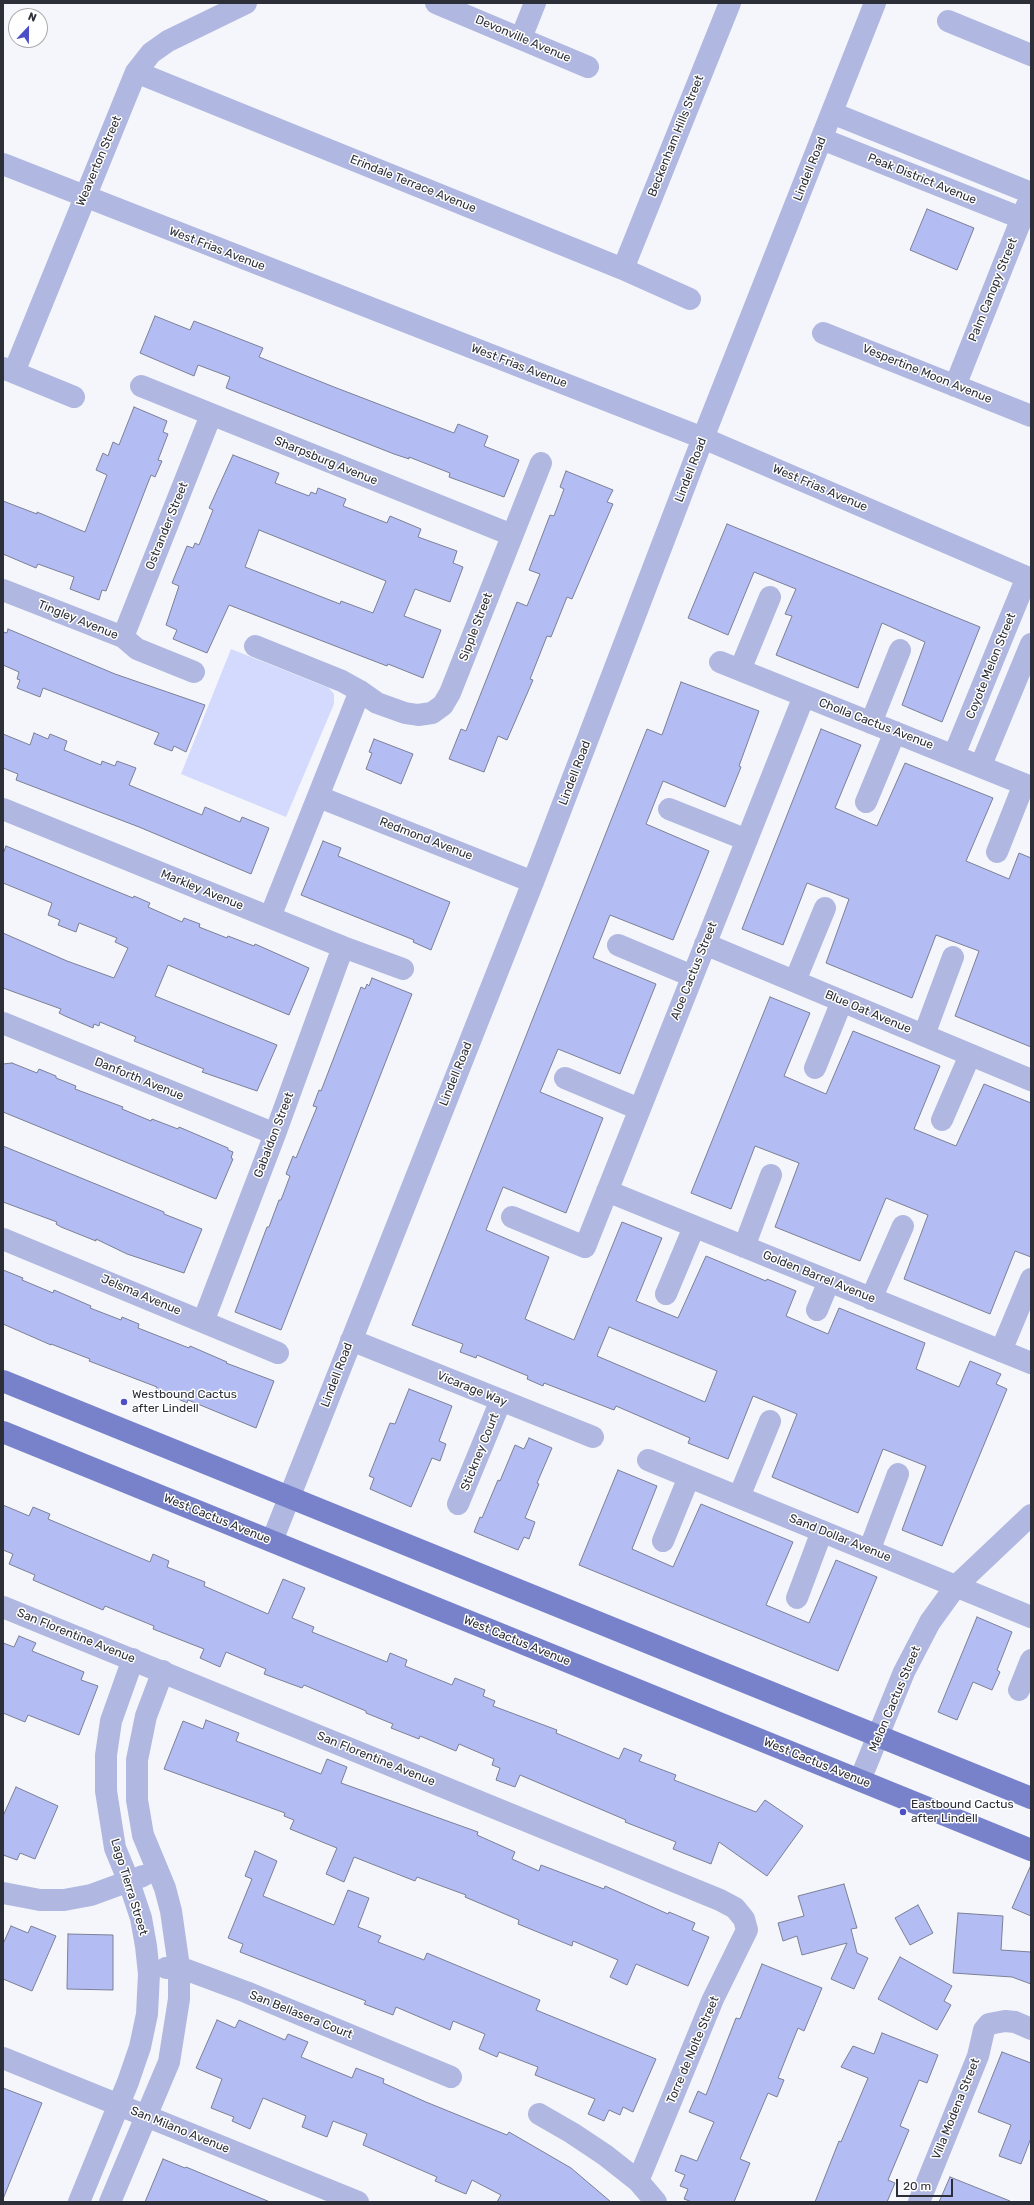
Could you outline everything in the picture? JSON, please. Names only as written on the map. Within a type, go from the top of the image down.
[{"type":"main road","points":[[3,1380],[1031,1798]]},
{"type":"main road","name":"West Cactus Avenue","points":[[3,1432],[1031,1850]]},
{"type":"street","name":"Weaverton Street","points":[[8,370],[84,197],[136,72],[151,53],[168,41],[246,3]]},
{"type":"street","name":"Devonville Avenue","points":[[436,3],[588,67]]},
{"type":"street","points":[[521,38],[535,3]]},
{"type":"street","name":"Beckenham Hills Street","points":[[623,269],[730,3]]},
{"type":"street","name":"Lindell Road","points":[[272,1541],[533,882],[703,438],[875,3]]},
{"type":"street","points":[[948,21],[1031,55]]},
{"type":"street","name":"Erindale Terrace Avenue","points":[[136,72],[623,269],[690,299]]},
{"type":"street","points":[[832,113],[1031,194]]},
{"type":"street","name":"Peak District Avenue","points":[[822,140],[1021,218]]},
{"type":"street","name":"West Frias Avenue","points":[[3,164],[84,197],[703,438],[1029,578]]},
{"type":"street","name":"Palm Canopy Street","points":[[955,386],[1031,194]]},
{"type":"street","name":"Vespertine Moon Avenue","points":[[824,332],[1031,416]]},
{"type":"street","points":[[8,370],[74,397]]},
{"type":"street","name":"Sharpsburg Avenue","points":[[141,386],[512,535]]},
{"type":"street","name":"Ostrander Street","points":[[123,637],[211,415]]},
{"type":"street","name":"Sipple Street","points":[[255,646],[342,681],[377,703],[405,713],[418,715],[432,713],[443,705],[450,692],[541,463]]},
{"type":"street","name":"Coyote Melon Street","points":[[954,755],[1029,578]]},
{"type":"street","name":"Tingley Avenue","points":[[3,590],[123,637],[137,649],[194,672]]},
{"type":"street","points":[[740,670],[770,597]]},
{"type":"street","points":[[981,766],[1031,644]]},
{"type":"street","points":[[871,723],[900,650]]},
{"type":"street","name":"Cholla Cactus Avenue","points":[[720,662],[954,755],[1027,786]]},
{"type":"street","points":[[270,917],[319,798],[360,691]]},
{"type":"street","name":"Aloe Cactus Street","points":[[512,1217],[585,1247],[804,696]]},
{"type":"street","points":[[866,802],[895,732]]},
{"type":"street","points":[[997,852],[1027,786]]},
{"type":"street","name":"Redmond Avenue","points":[[319,798],[533,882]]},
{"type":"street","name":"Markley Avenue","points":[[3,809],[343,947],[403,968]]},
{"type":"street","points":[[669,809],[747,840]]},
{"type":"street","points":[[795,981],[825,908]]},
{"type":"street","name":"Blue Oat Avenue","points":[[705,944],[1031,1080]]},
{"type":"street","points":[[618,945],[692,976]]},
{"type":"street","name":"Gabaldon Street","points":[[202,1322],[275,1134],[343,947]]},
{"type":"street","points":[[924,1035],[953,957]]},
{"type":"street","points":[[815,1068],[842,1001]]},
{"type":"street","name":"Danforth Avenue","points":[[3,1024],[275,1134]]},
{"type":"street","points":[[942,1120],[970,1055]]},
{"type":"street","points":[[565,1078],[639,1109]]},
{"type":"street","points":[[744,1247],[771,1175]]},
{"type":"street","name":"Golden Barrel Avenue","points":[[607,1191],[1031,1363]]},
{"type":"street","points":[[871,1299],[902,1226]]},
{"type":"street","points":[[666,1294],[694,1227]]},
{"type":"street","name":"Jelsma Avenue","points":[[3,1239],[278,1353]]},
{"type":"street","points":[[1000,1351],[1031,1279]]},
{"type":"street","points":[[817,1310],[829,1281]]},
{"type":"street","name":"Vicarage Way","points":[[351,1340],[593,1437]]},
{"type":"street","name":"Stickney Court","points":[[458,1504],[501,1400]]},
{"type":"street","points":[[739,1497],[770,1421]]},
{"type":"street","name":"Sand Dollar Avenue","points":[[648,1460],[1031,1616]]},
{"type":"street","points":[[869,1551],[898,1474]]},
{"type":"street","points":[[663,1541],[689,1477]]},
{"type":"street","name":"Melon Cactus Street","points":[[860,1780],[904,1672],[917,1644],[930,1622],[956,1586],[1031,1515]]},
{"type":"street","points":[[797,1598],[822,1531]]},
{"type":"street","name":"San Florentine Avenue","points":[[3,1607],[163,1671],[720,1900],[735,1908],[744,1919]]},
{"type":"street","name":"Lago Tierra Street","points":[[79,2202],[119,2105],[140,2047],[147,2014],[148,1969],[141,1918],[129,1882],[115,1848],[106,1791],[106,1755],[111,1721],[133,1659]]},
{"type":"street","points":[[1019,1690],[1031,1660]]},
{"type":"street","points":[[110,2202],[168,2062],[179,1999],[179,1967],[171,1911],[164,1888],[143,1836],[137,1800],[137,1760],[146,1716],[163,1671]]},
{"type":"street","points":[[3,1893],[40,1900],[64,1900],[91,1895],[157,1871]]},
{"type":"street","name":"Torre de Nolte Street","points":[[638,2182],[713,1999],[747,1930],[744,1919]]},
{"type":"street","name":"San Bellasera Court","points":[[148,1969],[179,1967],[246,1992],[451,2077]]},
{"type":"street","name":"Villa Modena Street","points":[[919,2202],[978,2056],[984,2030],[989,2024],[996,2022],[1014,2022],[1031,2029]]},
{"type":"street","name":"San Milano Avenue","points":[[3,2058],[358,2202]]},
{"type":"street","points":[[539,2114],[572,2133],[638,2182],[656,2202]]},
{"type":"shaded area","points":[[231,649],[329,688],[334,694],[334,704],[286,817],[181,774]]},
{"type":"building","points":[[927,209],[974,228],[957,270],[910,250]]},
{"type":"building","points":[[155,316],[190,330],[194,321],[263,348],[259,357],[454,433],[458,424],[488,436],[484,446],[519,460],[504,497],[449,477],[450,473],[409,457],[409,459],[394,454],[226,388],[230,377],[198,365],[194,376],[140,353]]},
{"type":"building","points":[[134,407],[167,421],[163,432],[168,434],[158,460],[162,461],[155,477],[151,475],[106,591],[102,590],[99,600],[70,589],[74,577],[38,564],[36,568],[3,554],[3,501],[37,514],[37,512],[85,532],[107,475],[96,470],[103,453],[108,456],[113,442],[119,445]]},
{"type":"building","points":[[233,455],[279,473],[275,483],[309,496],[311,492],[316,494],[318,488],[346,499],[343,506],[387,523],[390,516],[421,529],[418,537],[457,551],[453,563],[463,567],[450,602],[415,589],[404,616],[441,630],[423,678],[388,664],[387,666],[229,605],[207,653],[173,639],[177,630],[166,625],[179,586],[172,583],[187,546],[193,548],[195,543],[199,545],[213,510],[209,508]],"holes":[[[259,530],[386,581],[373,613],[341,601],[340,604],[245,567]]]},
{"type":"building","points":[[566,471],[613,490],[607,502],[613,504],[572,599],[567,597],[551,637],[547,636],[530,679],[533,680],[507,740],[498,736],[484,772],[449,759],[461,729],[466,731],[517,602],[527,606],[540,574],[529,570],[550,515],[554,516],[564,489],[560,487]]},
{"type":"building","points":[[727,524],[980,627],[942,722],[902,705],[925,642],[882,623],[858,688],[776,655],[792,616],[785,614],[796,589],[754,572],[728,635],[688,618]]},
{"type":"building","points":[[8,629],[115,674],[205,705],[186,752],[174,746],[172,751],[154,744],[159,733],[43,688],[40,697],[17,688],[20,680],[17,679],[19,672],[3,665],[3,632],[7,633]]},
{"type":"building","points":[[681,682],[759,711],[739,766],[741,767],[725,807],[663,781],[646,824],[709,851],[673,940],[610,915],[593,958],[656,984],[620,1074],[558,1049],[540,1092],[603,1118],[566,1213],[503,1187],[486,1230],[549,1257],[525,1319],[574,1340],[622,1222],[662,1238],[636,1301],[678,1318],[706,1256],[766,1281],[767,1279],[796,1291],[786,1316],[828,1334],[839,1308],[925,1343],[916,1369],[959,1387],[970,1361],[1001,1374],[996,1384],[1007,1389],[942,1546],[902,1530],[926,1466],[883,1449],[858,1513],[772,1477],[797,1414],[753,1396],[728,1459],[688,1443],[690,1438],[616,1406],[614,1410],[544,1383],[543,1386],[527,1379],[528,1376],[477,1355],[476,1358],[460,1352],[463,1344],[412,1325],[647,729],[662,735]],"holes":[[[609,1327],[717,1371],[705,1402],[597,1356]]]},
{"type":"building","points":[[821,729],[861,745],[835,808],[877,826],[905,763],[993,798],[966,861],[1009,879],[1019,853],[1031,858],[1031,1047],[955,1016],[979,951],[936,935],[912,998],[826,963],[849,899],[807,883],[783,945],[742,929]]},
{"type":"building","points":[[34,733],[48,739],[50,734],[67,741],[64,750],[101,765],[102,761],[115,766],[117,761],[136,768],[129,785],[202,815],[205,807],[240,822],[242,817],[269,828],[251,874],[139,827],[16,780],[18,774],[3,768],[3,734],[30,745]]},
{"type":"building","points":[[374,739],[413,754],[401,784],[366,769],[372,753],[369,752]]},
{"type":"building","points":[[323,841],[341,848],[338,856],[450,902],[431,950],[413,942],[414,940],[301,895]]},
{"type":"building","points":[[6,846],[133,898],[134,896],[150,903],[148,907],[182,922],[184,918],[200,924],[199,927],[227,938],[228,936],[254,946],[255,944],[309,968],[289,1015],[168,965],[155,996],[277,1045],[257,1091],[202,1072],[204,1069],[134,1041],[136,1037],[100,1022],[99,1026],[94,1024],[93,1028],[59,1013],[61,1009],[3,988],[3,933],[67,961],[114,978],[128,948],[115,942],[117,938],[79,923],[76,932],[58,925],[60,920],[48,915],[52,903],[3,883],[3,854]]},
{"type":"building","points":[[372,978],[412,994],[281,1330],[235,1312],[267,1227],[269,1227],[279,1200],[281,1200],[290,1176],[286,1174],[293,1156],[296,1158],[317,1107],[313,1106],[319,1090],[321,1091],[361,987],[365,989],[367,984],[369,986]]},
{"type":"building","points":[[770,997],[810,1013],[784,1076],[826,1094],[853,1031],[940,1066],[914,1129],[956,1146],[984,1084],[1031,1103],[1031,1257],[1015,1251],[990,1314],[904,1279],[928,1215],[886,1198],[860,1261],[775,1227],[799,1163],[755,1146],[731,1209],[691,1193]]},
{"type":"building","points":[[12,1063],[37,1073],[39,1069],[76,1086],[75,1089],[123,1107],[122,1109],[151,1121],[152,1119],[178,1129],[179,1127],[228,1148],[228,1150],[233,1152],[231,1158],[233,1159],[216,1199],[3,1112],[3,1064]]},
{"type":"building","points":[[3,1146],[202,1229],[184,1273],[127,1254],[96,1239],[96,1241],[61,1227],[56,1224],[57,1222],[3,1202]]},
{"type":"building","points":[[3,1270],[53,1293],[54,1290],[91,1306],[90,1308],[121,1320],[122,1317],[139,1324],[138,1328],[189,1348],[190,1346],[227,1362],[226,1363],[274,1381],[256,1428],[188,1400],[187,1403],[156,1389],[157,1387],[89,1361],[90,1359],[51,1345],[3,1324]]},
{"type":"building","points":[[409,1389],[452,1406],[439,1441],[446,1444],[440,1461],[432,1458],[411,1507],[370,1489],[374,1478],[369,1476],[390,1423],[395,1424]]},
{"type":"building","points":[[529,1438],[552,1448],[537,1483],[539,1484],[525,1518],[535,1522],[529,1539],[524,1537],[518,1550],[474,1532],[480,1517],[482,1518],[498,1480],[500,1481],[515,1445],[524,1449]]},
{"type":"building","points":[[618,1470],[657,1486],[632,1549],[673,1567],[701,1504],[793,1542],[766,1605],[809,1623],[836,1560],[877,1577],[838,1671],[579,1565]]},
{"type":"building","points":[[3,1505],[29,1516],[33,1507],[50,1514],[48,1519],[150,1562],[153,1554],[169,1561],[167,1567],[205,1582],[204,1586],[268,1614],[283,1579],[305,1588],[292,1618],[314,1627],[312,1632],[387,1662],[390,1653],[407,1660],[405,1666],[452,1685],[455,1678],[485,1690],[483,1696],[495,1701],[493,1706],[557,1730],[556,1733],[619,1759],[624,1748],[642,1755],[639,1761],[676,1775],[674,1780],[756,1812],[765,1800],[803,1826],[767,1876],[719,1842],[711,1864],[673,1849],[676,1842],[625,1822],[626,1820],[520,1775],[515,1787],[496,1780],[500,1768],[492,1765],[494,1759],[459,1744],[456,1751],[420,1736],[419,1739],[391,1728],[393,1724],[366,1713],[366,1711],[304,1685],[302,1688],[264,1674],[266,1669],[226,1652],[220,1667],[200,1658],[204,1649],[153,1629],[154,1626],[105,1606],[103,1610],[33,1580],[35,1575],[9,1564],[13,1554],[3,1550]]},
{"type":"building","points":[[977,1617],[1012,1632],[997,1670],[1000,1672],[992,1690],[973,1682],[957,1720],[938,1712]]},
{"type":"building","points":[[19,1636],[36,1643],[32,1651],[84,1672],[81,1680],[98,1686],[79,1735],[28,1715],[25,1722],[3,1713],[3,1643],[14,1647]]},
{"type":"building","points":[[206,1720],[239,1733],[236,1741],[321,1774],[327,1759],[347,1767],[341,1783],[478,1832],[477,1835],[515,1852],[512,1859],[539,1871],[541,1865],[604,1889],[605,1886],[668,1914],[669,1912],[695,1923],[692,1930],[709,1937],[688,1986],[636,1964],[627,1985],[610,1977],[618,1960],[573,1941],[572,1946],[518,1924],[519,1920],[465,1897],[466,1895],[417,1877],[415,1881],[354,1857],[344,1882],[326,1874],[337,1848],[290,1829],[294,1820],[284,1816],[285,1813],[164,1769],[183,1721],[203,1729]]},
{"type":"building","points":[[16,1787],[58,1806],[35,1859],[20,1853],[17,1860],[3,1855],[3,1816]]},
{"type":"building","points":[[255,1851],[277,1861],[263,1896],[334,1925],[348,1890],[369,1898],[358,1927],[381,1936],[378,1942],[424,1960],[427,1953],[540,2000],[536,2010],[656,2059],[633,2112],[623,2107],[620,2115],[609,2110],[604,2121],[588,2114],[595,2099],[535,2075],[538,2067],[499,2052],[497,2057],[479,2049],[485,2034],[453,2021],[450,2030],[396,2007],[393,2015],[364,2004],[366,2001],[240,1952],[243,1944],[228,1938],[252,1879],[245,1876]]},
{"type":"building","points":[[1031,1865],[1031,1916],[1012,1908]]},
{"type":"building","points":[[844,1884],[857,1928],[851,1929],[857,1953],[868,1958],[854,1989],[831,1979],[847,1943],[802,1955],[797,1936],[783,1941],[778,1923],[804,1916],[798,1896]]},
{"type":"building","points":[[918,1905],[933,1933],[910,1945],[895,1918]]},
{"type":"building","points":[[958,1913],[1003,1916],[1001,1950],[1031,1952],[1031,1984],[1012,1977],[953,1973]]},
{"type":"building","points":[[11,1926],[28,1933],[31,1926],[56,1936],[32,1991],[3,1979],[3,1944]]},
{"type":"building","points":[[68,1934],[113,1935],[113,1990],[67,1989]]},
{"type":"building","points":[[900,1957],[952,1986],[944,2001],[951,2005],[937,2030],[878,1999]]},
{"type":"building","points":[[762,1964],[822,1988],[804,2031],[798,2028],[778,2078],[784,2080],[777,2097],[768,2093],[740,2159],[750,2163],[734,2202],[692,2202],[684,2199],[688,2189],[680,2186],[685,2175],[675,2171],[681,2155],[697,2161],[714,2122],[689,2112],[698,2091],[706,2095],[736,2018],[740,2019]]},
{"type":"building","points":[[217,2020],[235,2028],[239,2020],[285,2040],[288,2034],[308,2042],[301,2057],[352,2078],[356,2068],[384,2079],[383,2083],[426,2102],[507,2135],[509,2132],[571,2168],[611,2202],[497,2202],[501,2195],[472,2180],[466,2194],[435,2181],[437,2177],[363,2145],[367,2134],[333,2121],[327,2137],[302,2127],[306,2116],[263,2098],[250,2129],[232,2121],[234,2117],[211,2108],[222,2079],[196,2068]]},
{"type":"building","points":[[882,2033],[938,2055],[927,2083],[919,2080],[900,2126],[909,2130],[888,2180],[895,2183],[887,2202],[815,2202],[839,2141],[841,2142],[868,2078],[841,2067],[853,2046],[874,2054]]},
{"type":"building","points":[[1002,2052],[1031,2063],[1031,2138],[1021,2164],[999,2156],[1011,2125],[978,2112]]},
{"type":"building","points":[[3,2088],[42,2103],[3,2199]]},
{"type":"building","points":[[163,2159],[185,2168],[186,2167],[270,2202],[145,2202]]},
{"type":"building","points":[[950,2177],[1010,2201],[1010,2202],[939,2202]]},
{"type":"place","name":"Westbound Cactus after Lindell","points":[[124,1402]]},
{"type":"place","name":"Eastbound Cactus after Lindell","points":[[903,1812]]}]
